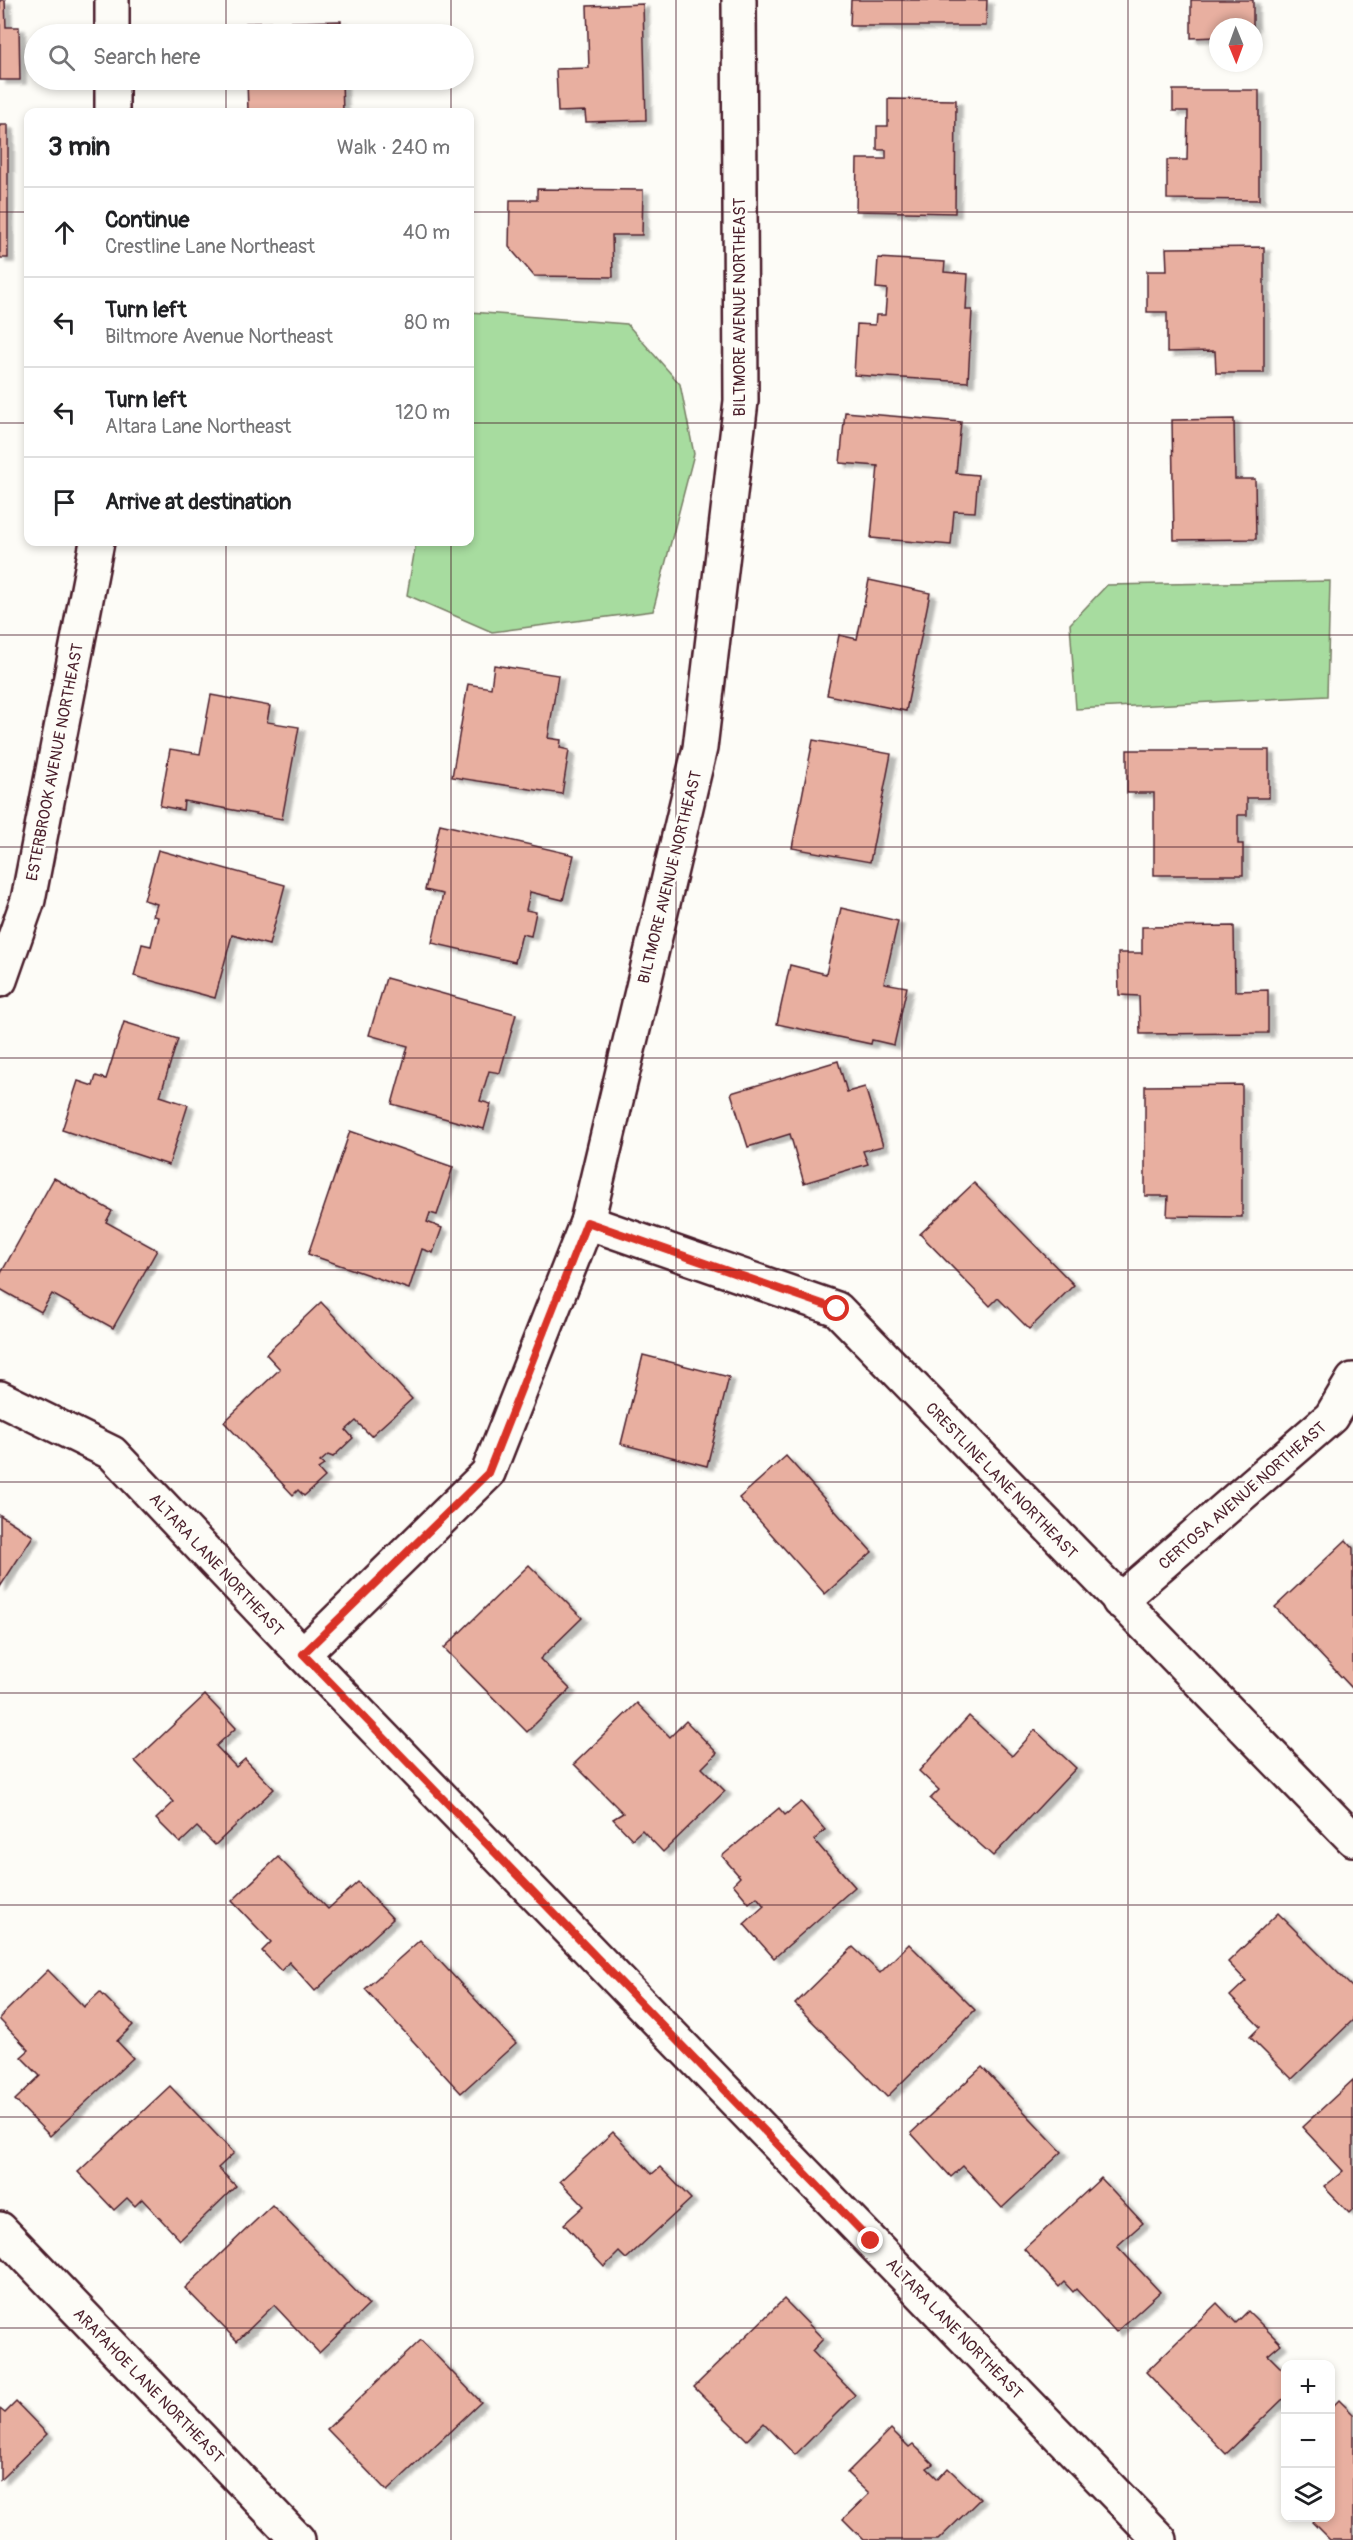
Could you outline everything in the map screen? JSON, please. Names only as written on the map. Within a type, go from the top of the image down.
[{"type":"street","points":[[112,0],[112,24]]},
{"type":"street","name":"BILTMORE AVENUE NORTHEAST","points":[[303,1654],[488,1473],[587,1222],[700,748],[741,401],[739,0]]},
{"type":"street","points":[[112,90],[112,108]]},
{"type":"street","name":"ESTERBROOK AVENUE NORTHEAST","points":[[0,980],[28,900],[96,546]]},
{"type":"street","name":"CRESTLINE LANE NORTHEAST","points":[[587,1222],[837,1309],[1353,1839]]},
{"type":"street","name":"CERTOSA AVENUE NORTHEAST","points":[[1119,1601],[1332,1417],[1353,1380]]},
{"type":"street","name":"ALTARA LANE NORTHEAST","points":[[0,1398],[112,1453],[303,1654],[1160,2540]]},
{"type":"street","name":"ARAPAHOE LANE NORTHEAST","points":[[0,2229],[298,2540]]},
{"type":"green space","points":[[474,312],[627,324],[680,384],[694,454],[653,611],[492,632],[407,595],[415,546],[474,546]]},
{"type":"green space","points":[[1330,581],[1327,696],[1076,709],[1070,624],[1107,585]]},
{"type":"building","points":[[0,0],[5,0],[6,27],[19,27],[20,80],[0,80]]},
{"type":"building","points":[[851,0],[987,0],[986,26],[850,26]]},
{"type":"building","points":[[1191,0],[1253,0],[1253,18],[1209,18],[1209,37],[1191,38]]},
{"type":"building","points":[[643,4],[646,120],[586,122],[585,111],[558,112],[556,69],[589,68],[587,6]]},
{"type":"building","points":[[341,21],[341,24],[246,23]]},
{"type":"building","points":[[247,90],[342,90],[343,108],[248,108]]},
{"type":"building","points":[[1173,90],[1259,90],[1259,200],[1167,199],[1167,160],[1187,160],[1188,111],[1173,111]]},
{"type":"building","points":[[888,99],[956,100],[955,213],[856,211],[857,159],[886,159],[886,150],[877,150],[877,126],[888,126]]},
{"type":"building","points":[[0,125],[8,125],[8,258],[0,258]]},
{"type":"building","points":[[537,189],[643,190],[642,235],[612,235],[613,277],[534,276],[509,247],[510,200],[537,200]]},
{"type":"building","points":[[1264,247],[1264,373],[1216,373],[1215,351],[1167,352],[1167,312],[1147,312],[1147,271],[1167,271],[1166,248]]},
{"type":"building","points":[[878,258],[945,262],[944,272],[968,274],[966,310],[972,310],[968,382],[854,375],[857,324],[875,325],[876,315],[885,315],[887,289],[876,288]]},
{"type":"building","points":[[845,412],[961,422],[956,473],[978,475],[975,512],[954,511],[951,545],[871,538],[878,466],[840,463]]},
{"type":"building","points":[[1234,419],[1235,479],[1255,479],[1256,539],[1174,540],[1172,420]]},
{"type":"building","points":[[869,580],[930,593],[906,711],[827,695],[839,635],[857,639]]},
{"type":"building","points":[[494,665],[558,675],[548,738],[561,740],[560,748],[569,750],[562,794],[452,777],[468,684],[491,688]]},
{"type":"building","points":[[211,695],[270,706],[267,722],[299,727],[282,819],[184,801],[183,810],[160,806],[170,749],[200,754]]},
{"type":"building","points":[[813,740],[891,754],[870,862],[792,848]]},
{"type":"building","points":[[1127,750],[1269,750],[1269,798],[1247,798],[1247,815],[1238,815],[1238,844],[1243,844],[1243,875],[1154,875],[1154,793],[1127,793]]},
{"type":"building","points":[[440,824],[574,855],[563,900],[530,892],[526,910],[536,912],[531,936],[522,934],[515,962],[432,943],[443,894],[425,890]]},
{"type":"building","points":[[158,850],[285,885],[269,945],[232,935],[215,998],[134,976],[142,944],[151,946],[158,917],[153,916],[157,904],[144,900]]},
{"type":"building","points":[[841,908],[898,921],[884,983],[907,987],[894,1045],[872,1040],[871,1044],[777,1024],[790,965],[826,974]]},
{"type":"building","points":[[1234,926],[1235,991],[1268,990],[1268,1033],[1140,1034],[1139,996],[1119,995],[1118,953],[1142,953],[1142,927]]},
{"type":"building","points":[[386,978],[516,1014],[500,1073],[489,1071],[480,1101],[491,1104],[484,1129],[392,1104],[408,1046],[369,1035]]},
{"type":"building","points":[[124,1022],[178,1039],[160,1096],[188,1105],[169,1165],[62,1130],[78,1081],[93,1086],[96,1076],[106,1079]]},
{"type":"building","points":[[838,1061],[847,1092],[865,1087],[883,1146],[863,1151],[868,1164],[804,1183],[790,1134],[748,1147],[731,1093]]},
{"type":"building","points":[[1242,1085],[1242,1217],[1167,1216],[1168,1196],[1145,1196],[1145,1086]]},
{"type":"building","points":[[350,1131],[453,1167],[437,1215],[430,1213],[427,1222],[442,1228],[433,1253],[422,1249],[409,1289],[308,1254]]},
{"type":"building","points":[[54,1178],[112,1211],[106,1222],[157,1250],[113,1328],[52,1294],[41,1312],[0,1289],[0,1275]]},
{"type":"building","points":[[974,1183],[1074,1285],[1029,1329],[998,1298],[990,1306],[920,1234]]},
{"type":"building","points":[[321,1302],[412,1399],[371,1436],[356,1421],[346,1430],[353,1438],[333,1457],[328,1455],[320,1462],[324,1465],[318,1469],[325,1477],[304,1496],[298,1490],[293,1495],[224,1422],[280,1369],[266,1354]]},
{"type":"building","points":[[643,1355],[729,1377],[707,1466],[621,1444]]},
{"type":"building","points":[[786,1456],[872,1552],[825,1594],[739,1498]]},
{"type":"building","points":[[0,1515],[33,1536],[0,1587]]},
{"type":"building","points":[[1346,1540],[1353,1548],[1353,1689],[1275,1607]]},
{"type":"building","points":[[529,1565],[582,1618],[540,1659],[570,1689],[527,1732],[444,1648]]},
{"type":"building","points":[[205,1695],[236,1728],[216,1746],[236,1767],[245,1759],[274,1789],[215,1845],[197,1827],[180,1843],[156,1819],[174,1802],[135,1761]]},
{"type":"building","points":[[637,1703],[670,1737],[686,1721],[717,1753],[702,1768],[725,1791],[663,1852],[642,1830],[632,1839],[613,1819],[623,1813],[574,1764]]},
{"type":"building","points":[[969,1716],[1012,1756],[1035,1730],[1076,1768],[993,1856],[930,1799],[939,1790],[919,1771]]},
{"type":"building","points":[[801,1802],[825,1830],[814,1840],[855,1887],[774,1958],[744,1924],[764,1906],[757,1897],[749,1903],[733,1884],[740,1877],[722,1856],[779,1808],[785,1815]]},
{"type":"building","points":[[278,1857],[328,1909],[358,1882],[393,1919],[315,1991],[289,1962],[281,1971],[262,1951],[271,1942],[232,1901]]},
{"type":"building","points":[[1278,1913],[1353,1988],[1353,2020],[1292,2079],[1250,2037],[1260,2027],[1230,1996],[1246,1981],[1228,1962]]},
{"type":"building","points":[[420,1940],[516,2043],[461,2093],[365,1989]]},
{"type":"building","points":[[909,1944],[975,2010],[887,2097],[795,2004],[853,1947],[880,1973]]},
{"type":"building","points":[[48,1970],[84,2007],[100,1992],[133,2025],[117,2041],[133,2058],[50,2136],[15,2100],[40,2076],[21,2057],[29,2050],[0,2020],[0,2017]]},
{"type":"building","points":[[982,2067],[1062,2152],[1002,2208],[963,2166],[951,2177],[911,2133]]},
{"type":"building","points":[[1353,2080],[1353,2209],[1349,2213],[1324,2187],[1343,2171],[1302,2127]]},
{"type":"building","points":[[170,2086],[234,2153],[218,2168],[236,2186],[180,2240],[142,2199],[135,2206],[127,2198],[114,2210],[78,2172]]},
{"type":"building","points":[[613,2132],[652,2174],[660,2167],[691,2199],[626,2259],[619,2252],[604,2267],[564,2224],[584,2206],[560,2181]]},
{"type":"building","points":[[1101,2178],[1143,2223],[1117,2246],[1160,2292],[1116,2332],[1076,2289],[1073,2292],[1064,2282],[1059,2287],[1024,2249]]},
{"type":"building","points":[[272,2205],[369,2305],[319,2353],[274,2305],[237,2341],[185,2288]]},
{"type":"building","points":[[784,2299],[823,2339],[812,2351],[855,2395],[795,2455],[764,2423],[747,2440],[694,2387]]},
{"type":"building","points":[[1217,2303],[1236,2323],[1248,2311],[1281,2344],[1268,2355],[1281,2368],[1281,2401],[1226,2454],[1146,2372]]},
{"type":"building","points":[[421,2340],[481,2402],[387,2491],[327,2429]]},
{"type":"building","points":[[1339,2400],[1353,2414],[1353,2540],[1330,2540],[1312,2522],[1335,2522],[1335,2404]]},
{"type":"building","points":[[16,2402],[47,2434],[0,2480],[0,2409],[5,2413]]},
{"type":"building","points":[[891,2429],[909,2447],[913,2444],[933,2464],[927,2468],[938,2479],[948,2468],[980,2499],[938,2540],[864,2540],[843,2519],[869,2494],[847,2473]]},
{"type":"route","points":[[837,1309],[587,1222],[488,1473],[303,1654],[871,2241]]}]
